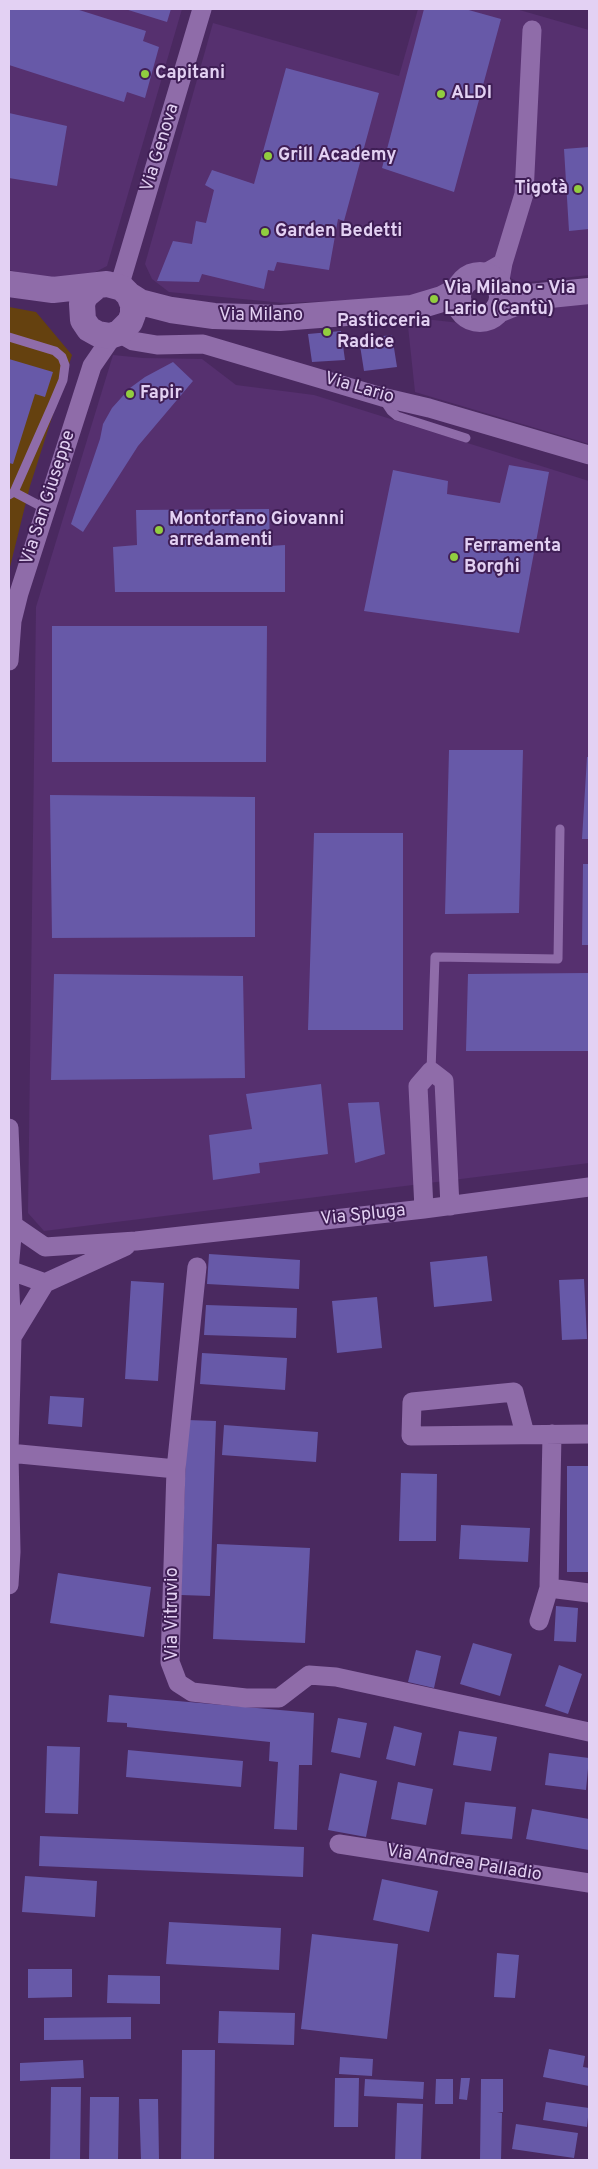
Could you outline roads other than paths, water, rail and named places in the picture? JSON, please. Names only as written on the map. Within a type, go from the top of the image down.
[{"type":"main road","points":[[496,284],[487,318],[468,316],[459,304],[458,290],[468,278],[496,284],[534,293],[589,291]]},
{"type":"main road","name":"Via Milano","points":[[16,286],[53,290],[117,286],[140,302],[171,310],[214,316],[280,318],[412,308],[468,316]]},
{"type":"main road","name":"Via Milano","points":[[16,286],[56,298],[84,318]]},
{"type":"main road","points":[[117,286],[133,305],[124,331],[98,334],[84,318],[85,296],[117,286]]},
{"type":"main road","name":"Via Milano","points":[[412,308],[442,298],[458,290]]},
{"type":"main road","name":"Via Milano","points":[[124,331],[171,310]]},
{"type":"street","name":"Via Genova","points":[[117,286],[202,9]]},
{"type":"street","points":[[496,284],[524,194],[532,30]]},
{"type":"street","name":"Via San Giuseppe","points":[[84,318],[92,366]]},
{"type":"street","name":"Via San Giuseppe","points":[[9,661],[10,630],[18,593],[92,366],[124,331]]},
{"type":"street","name":"Via Lario","points":[[124,331],[132,341],[157,345],[203,344],[589,455]]},
{"type":"street","points":[[424,1210],[418,1086],[431,1071],[444,1081],[450,1206]]},
{"type":"street","points":[[9,1128],[13,1225],[9,1270],[11,1552],[9,1585]]},
{"type":"street","name":"Via Spluga","points":[[13,1225],[45,1247],[136,1241],[424,1210],[589,1187]]},
{"type":"street","name":"Via Spluga","points":[[45,1283],[136,1241]]},
{"type":"street","name":"Via Vitruvio","points":[[197,1267],[176,1470],[170,1662],[178,1683],[192,1692],[246,1698],[279,1698],[309,1675],[336,1677],[589,1732]]},
{"type":"street","points":[[9,1270],[45,1283],[10,1337]]},
{"type":"street","points":[[525,1434],[514,1392],[412,1402],[411,1436],[589,1434]]},
{"type":"street","points":[[539,1621],[549,1588],[552,1434]]},
{"type":"street","points":[[9,1453],[176,1470]]},
{"type":"street","points":[[549,1588],[589,1593]]},
{"type":"street","name":"Via Andrea Palladio","points":[[339,1844],[589,1883]]},
{"type":"lane","points":[[9,337],[55,351],[62,357],[65,365],[63,380],[11,493],[46,509]]},
{"type":"lane","points":[[382,397],[391,412],[397,416],[466,438]]},
{"type":"lane","points":[[431,1071],[434,957],[558,959],[560,829]]},
{"type":"place","name":"Capitani","points":[[145,74]]},
{"type":"place","name":"ALDI","points":[[441,94]]},
{"type":"place","name":"Grill Academy","points":[[268,156]]},
{"type":"place","name":"Tigotà","points":[[578,189]]},
{"type":"place","name":"Garden Bedetti","points":[[265,232]]},
{"type":"place","name":"Via Milano - Via Lario (Cantù)","points":[[434,299]]},
{"type":"place","name":"Pasticceria Radice","points":[[327,332]]},
{"type":"place","name":"Fapir","points":[[130,394]]},
{"type":"place","name":"Montorfano Giovanni arredamenti","points":[[159,530]]},
{"type":"place","name":"Ferramenta Borghi","points":[[454,557]]}]
